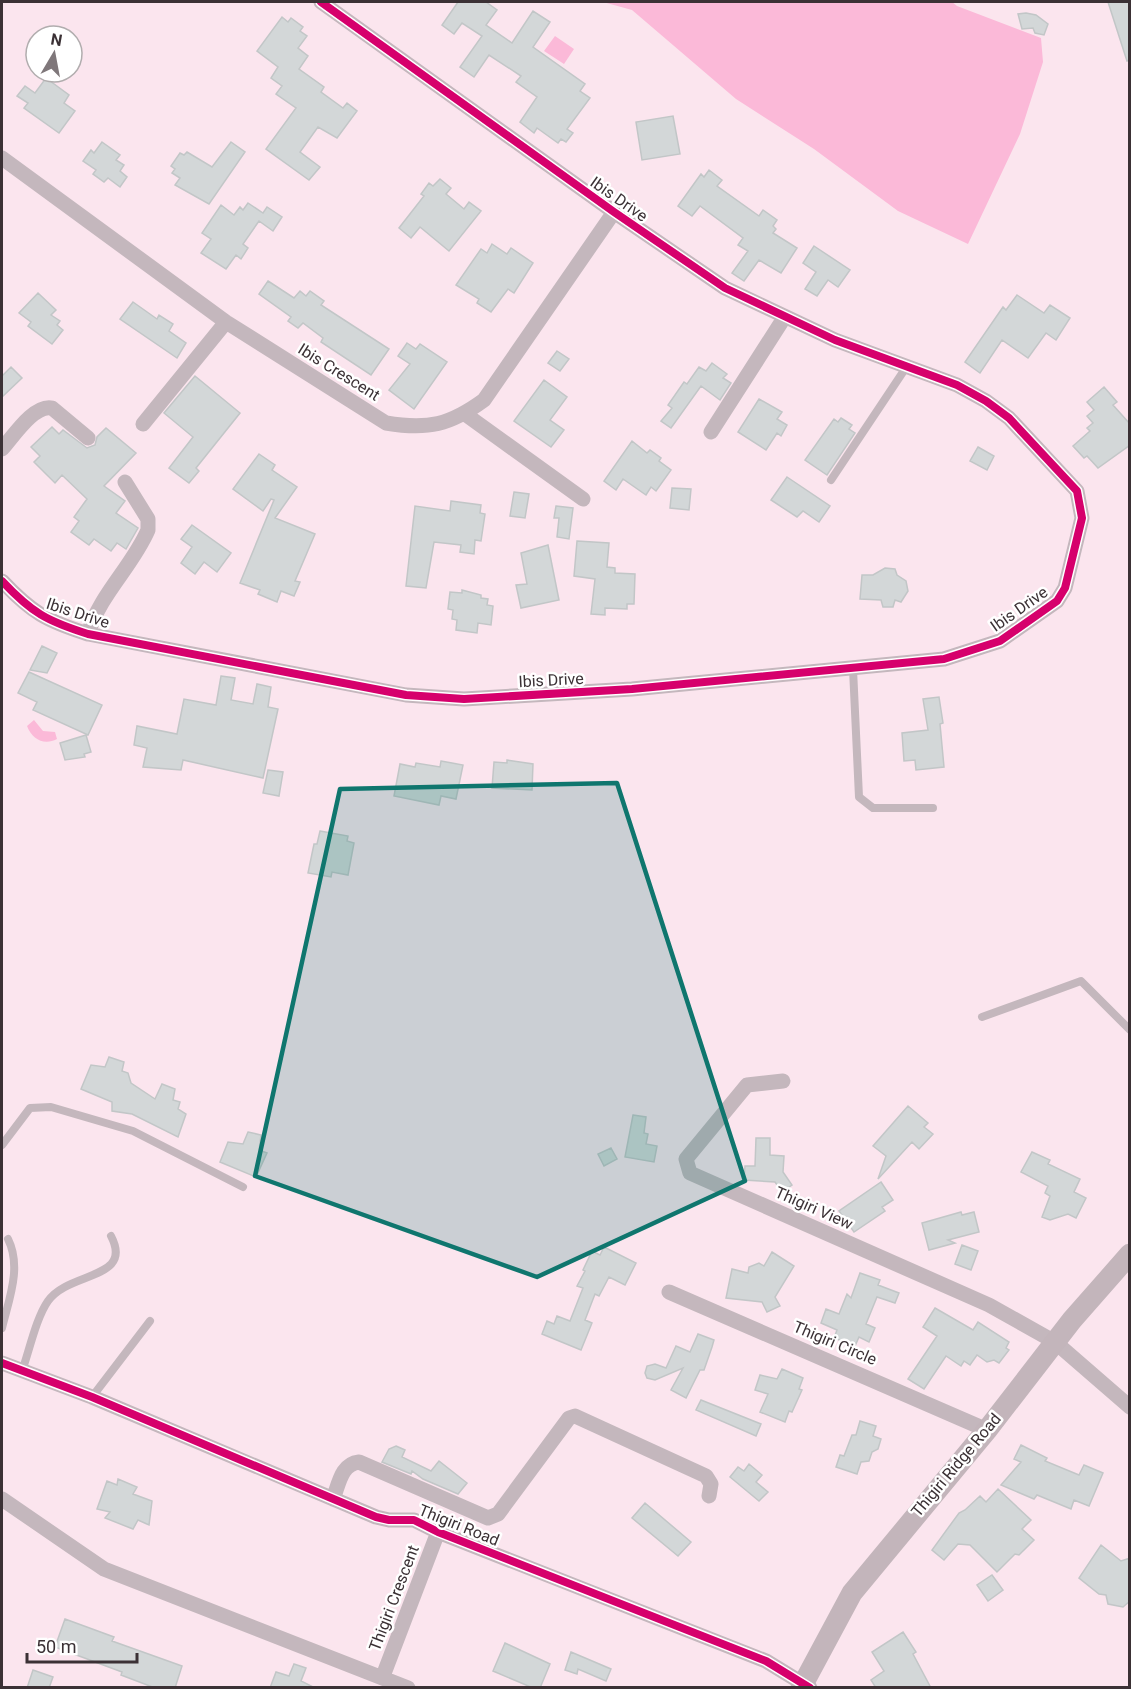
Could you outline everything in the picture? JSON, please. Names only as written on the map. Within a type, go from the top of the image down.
[{"type":"street","name":"Ibis Drive","points":[[2,581],[26,606],[40,616],[88,634],[248,667],[437,699],[632,689],[944,659],[1000,641],[1057,601],[1065,588],[1082,518],[1077,491],[1009,418],[986,401],[957,385],[784,318],[725,288],[614,212],[321,2]]},
{"type":"street","name":"Ibis Crescent","points":[[2,158],[226,322],[386,423],[409,427],[440,425],[465,414],[484,400],[614,212]]},
{"type":"street","points":[[711,432],[784,318]]},
{"type":"street","points":[[143,424],[226,322]]},
{"type":"street","points":[[2,449],[36,412],[47,407],[52,408],[88,438]]},
{"type":"street","points":[[465,414],[583,499]]},
{"type":"street","points":[[88,634],[94,616],[106,594],[148,530],[148,519],[125,482]]},
{"type":"street","name":"Thigiri View","points":[[783,1081],[747,1086],[686,1159],[690,1173],[989,1305],[1055,1342]]},
{"type":"street","name":"Thigiri Ridge Road","points":[[805,1686],[852,1593],[987,1430],[1055,1342],[1130,1254]]},
{"type":"street","name":"Thigiri Circle","points":[[669,1292],[987,1430]]},
{"type":"street","points":[[1055,1342],[1130,1407]]},
{"type":"street","name":"Thigiri Road","points":[[2,1363],[92,1397],[376,1517],[414,1520],[438,1532],[766,1661],[805,1686]]},
{"type":"street","points":[[333,1498],[345,1468],[350,1463],[359,1462],[488,1518],[498,1514],[569,1418],[575,1416],[706,1476],[711,1484],[709,1496]]},
{"type":"street","points":[[2,1499],[104,1569],[383,1676],[408,1688]]},
{"type":"street","name":"Thigiri Crescent","points":[[383,1676],[438,1532]]},
{"type":"lane","points":[[831,480],[907,366]]},
{"type":"lane","points":[[853,669],[859,797],[873,808],[933,808]]},
{"type":"lane","points":[[982,1017],[1081,981],[1130,1030]]},
{"type":"lane","points":[[2,1145],[30,1108],[51,1107],[133,1131],[243,1187]]},
{"type":"lane","points":[[22,1371],[46,1303],[56,1291],[70,1282],[109,1268],[116,1259],[117,1248],[111,1236]]},
{"type":"lane","points":[[2,1328],[14,1279],[14,1252],[8,1239]]},
{"type":"lane","points":[[92,1397],[150,1321]]},
{"type":"highlighted area","points":[[617,783],[745,1181],[537,1277],[255,1176],[340,789]]},
{"type":"shaded area","points":[[2,2],[1129,2],[1129,1687],[2,1688]]},
{"type":"shaded area","points":[[603,2],[952,2],[957,6],[1041,38],[1043,62],[1020,134],[968,244],[898,211],[814,149],[736,99],[632,10]]},
{"type":"shaded area","points":[[555,36],[574,49],[564,64],[544,51]]},
{"type":"shaded area","points":[[34,720],[43,731],[55,732],[57,739],[48,742],[35,738],[27,726]]},
{"type":"building","points":[[458,2],[486,2],[497,10],[486,25],[512,43],[533,11],[550,22],[533,47],[585,84],[580,91],[590,98],[567,129],[573,133],[566,142],[561,139],[558,143],[537,128],[534,133],[520,122],[537,97],[516,82],[521,76],[489,55],[474,77],[460,67],[482,36],[462,23],[454,34],[442,25]]},
{"type":"building","points":[[1108,2],[1130,2],[1130,60],[1127,61]]},
{"type":"building","points":[[1018,14],[1036,15],[1048,24],[1044,35],[1035,33],[1033,28],[1022,29]]},
{"type":"building","points":[[282,17],[288,22],[291,18],[303,27],[300,31],[307,36],[298,48],[308,56],[299,69],[324,87],[321,92],[343,108],[347,103],[357,111],[337,138],[318,127],[300,152],[320,167],[309,180],[266,149],[296,108],[276,94],[282,86],[271,78],[278,67],[257,51]]},
{"type":"building","points":[[42,84],[54,84],[69,95],[64,103],[75,111],[59,133],[24,108],[28,103],[17,96],[25,86],[35,93]]},
{"type":"building","points":[[673,116],[680,154],[642,160],[636,122]]},
{"type":"building","points":[[102,142],[120,155],[116,160],[124,165],[120,171],[127,177],[120,187],[108,178],[104,182],[93,174],[96,170],[83,161],[91,150],[94,153]]},
{"type":"building","points":[[231,142],[245,152],[209,204],[175,185],[180,178],[172,173],[175,169],[171,166],[180,153],[184,155],[187,152],[212,167]]},
{"type":"building","points":[[709,170],[722,180],[717,186],[759,216],[763,210],[777,220],[773,226],[776,229],[773,233],[797,248],[781,273],[759,260],[744,281],[732,273],[748,251],[738,245],[743,238],[700,206],[692,216],[678,206],[701,174],[704,177]]},
{"type":"building","points":[[440,179],[451,188],[446,194],[464,209],[469,202],[481,211],[449,251],[420,227],[411,238],[399,228],[424,196],[421,194],[429,183],[433,186]]},
{"type":"building","points":[[248,203],[263,213],[267,207],[282,217],[273,231],[259,221],[243,244],[248,248],[241,259],[236,255],[226,269],[201,253],[211,239],[202,233],[221,205],[234,215],[240,207],[243,210]]},
{"type":"building","points":[[492,244],[507,254],[511,248],[533,263],[514,293],[508,289],[491,312],[477,303],[479,299],[456,285],[481,249],[487,253]]},
{"type":"building","points":[[814,246],[850,270],[838,287],[828,280],[817,296],[805,289],[816,272],[803,263]]},
{"type":"building","points":[[268,281],[294,298],[300,291],[306,296],[310,291],[324,301],[321,305],[389,349],[371,375],[321,342],[323,338],[303,323],[298,328],[288,321],[291,317],[259,294]]},
{"type":"building","points":[[38,293],[56,310],[51,315],[60,321],[57,325],[63,330],[52,344],[28,326],[31,322],[19,313]]},
{"type":"building","points":[[1017,295],[1044,313],[1050,305],[1070,318],[1056,340],[1046,333],[1028,358],[1002,340],[980,373],[965,362],[1003,307],[1006,310]]},
{"type":"building","points":[[133,302],[157,319],[159,315],[173,324],[169,331],[186,343],[177,358],[120,319]]},
{"type":"building","points":[[407,343],[416,349],[420,344],[447,362],[414,409],[389,390],[410,364],[398,356]]},
{"type":"building","points":[[557,351],[569,359],[560,371],[548,363]]},
{"type":"building","points":[[712,363],[727,374],[723,378],[731,383],[720,400],[701,386],[671,428],[661,421],[672,408],[668,405],[684,382],[687,384],[699,367],[706,371]]},
{"type":"building","points":[[11,367],[22,378],[2,397],[2,376]]},
{"type":"building","points":[[195,376],[240,413],[196,468],[199,471],[189,483],[169,468],[193,437],[164,413]]},
{"type":"building","points":[[544,380],[567,397],[550,420],[564,430],[551,447],[514,421]]},
{"type":"building","points":[[1104,387],[1117,402],[1113,405],[1130,424],[1130,445],[1098,468],[1073,446],[1090,431],[1087,428],[1093,423],[1087,416],[1094,410],[1087,402]]},
{"type":"building","points":[[759,399],[782,412],[777,419],[787,425],[781,436],[777,433],[766,450],[738,432]]},
{"type":"building","points":[[841,418],[852,425],[849,429],[855,433],[827,475],[805,460],[834,419],[838,422]]},
{"type":"building","points":[[52,427],[59,434],[63,430],[87,448],[95,445],[97,437],[106,428],[136,453],[104,486],[125,501],[116,513],[138,528],[126,549],[117,543],[111,551],[94,539],[89,545],[71,532],[79,521],[74,517],[87,499],[62,475],[55,483],[34,462],[40,456],[31,447]]},
{"type":"building","points":[[632,441],[647,453],[650,450],[661,458],[659,461],[671,470],[656,491],[651,487],[646,495],[623,479],[616,490],[604,481]]},
{"type":"building","points":[[978,447],[994,456],[987,470],[970,461]]},
{"type":"building","points":[[259,454],[275,465],[272,470],[297,487],[275,518],[315,534],[295,581],[300,582],[294,596],[281,591],[277,602],[258,594],[260,590],[240,583],[274,500],[271,499],[263,511],[233,489]]},
{"type":"building","points":[[787,477],[830,506],[819,522],[803,511],[797,517],[771,500]]},
{"type":"building","points":[[672,488],[691,489],[689,510],[670,508]]},
{"type":"building","points":[[514,492],[529,494],[525,518],[510,516]]},
{"type":"building","points":[[451,501],[481,505],[480,513],[485,514],[481,541],[475,540],[474,554],[460,552],[461,545],[434,542],[426,588],[406,586],[415,506],[450,511]]},
{"type":"building","points":[[556,506],[573,508],[569,539],[557,537],[559,518],[554,518]]},
{"type":"building","points":[[192,525],[231,553],[217,572],[204,562],[195,574],[181,563],[192,547],[181,539]]},
{"type":"building","points":[[577,541],[609,543],[607,567],[615,568],[615,573],[635,574],[634,604],[627,604],[627,609],[605,608],[605,615],[591,614],[595,579],[574,576]]},
{"type":"building","points":[[548,545],[559,600],[521,608],[516,585],[527,584],[521,553]]},
{"type":"building","points":[[885,568],[895,569],[897,575],[906,581],[908,591],[901,602],[895,600],[893,607],[883,607],[881,600],[860,599],[862,575],[873,575]]},
{"type":"building","points":[[462,590],[481,595],[481,598],[488,599],[487,605],[493,606],[491,625],[478,623],[477,633],[456,630],[457,620],[452,619],[453,610],[448,609],[450,592],[462,593]]},
{"type":"building","points":[[42,646],[57,653],[47,673],[30,670]]},
{"type":"building","points":[[29,672],[102,705],[88,735],[33,710],[37,702],[18,693]]},
{"type":"building","points":[[221,676],[235,678],[231,700],[253,704],[257,684],[271,687],[268,707],[278,709],[263,778],[183,760],[181,770],[143,767],[147,748],[134,745],[137,726],[177,734],[184,699],[216,705]]},
{"type":"building","points":[[939,697],[943,723],[940,724],[944,767],[916,770],[915,760],[904,761],[902,733],[928,730],[923,699]]},
{"type":"building","points":[[86,735],[91,752],[84,754],[85,757],[65,760],[60,743]]},
{"type":"building","points":[[507,760],[533,764],[532,790],[492,788],[494,762],[507,763]]},
{"type":"building","points":[[441,761],[463,765],[456,799],[441,796],[439,805],[394,796],[400,764],[415,767],[416,763],[440,767]]},
{"type":"building","points":[[268,770],[283,772],[279,796],[263,793]]},
{"type":"building","points":[[320,831],[348,836],[347,841],[354,843],[348,875],[332,872],[331,877],[308,873],[314,844],[317,844]]},
{"type":"building","points":[[109,1057],[124,1062],[122,1071],[128,1073],[131,1083],[155,1099],[162,1084],[175,1089],[173,1100],[180,1102],[178,1109],[186,1114],[178,1137],[132,1114],[112,1111],[112,1102],[81,1089],[91,1065],[105,1067]]},
{"type":"building","points":[[908,1106],[928,1123],[924,1127],[933,1134],[919,1149],[912,1142],[878,1179],[886,1156],[873,1146]]},
{"type":"building","points":[[633,1115],[646,1117],[644,1133],[648,1134],[646,1144],[657,1146],[654,1162],[625,1157]]},
{"type":"building","points":[[248,1132],[261,1135],[259,1150],[267,1153],[256,1177],[220,1162],[228,1142],[243,1144]]},
{"type":"building","points":[[756,1138],[770,1138],[770,1155],[784,1156],[783,1172],[792,1185],[782,1192],[775,1182],[744,1180],[745,1166],[755,1166]]},
{"type":"building","points":[[611,1148],[617,1159],[604,1166],[598,1154]]},
{"type":"building","points":[[1032,1152],[1050,1160],[1048,1164],[1080,1179],[1074,1192],[1086,1198],[1076,1218],[1068,1214],[1050,1220],[1042,1217],[1050,1196],[1045,1193],[1048,1186],[1021,1172]]},
{"type":"building","points":[[881,1182],[893,1200],[882,1207],[885,1211],[854,1232],[839,1211]]},
{"type":"building","points":[[961,1212],[962,1215],[974,1212],[979,1232],[948,1240],[955,1243],[929,1250],[922,1223]]},
{"type":"building","points":[[962,1245],[978,1251],[971,1270],[955,1264]]},
{"type":"building","points":[[604,1247],[636,1263],[625,1285],[609,1277],[599,1296],[595,1294],[585,1320],[592,1323],[581,1350],[542,1334],[547,1321],[554,1324],[557,1316],[570,1321],[583,1288],[577,1286],[585,1271],[583,1270],[592,1251],[600,1255]]},
{"type":"building","points":[[772,1252],[794,1266],[775,1297],[780,1306],[767,1312],[762,1302],[726,1298],[732,1269],[748,1273],[749,1267],[759,1263],[764,1266]]},
{"type":"building","points":[[860,1273],[880,1280],[878,1285],[899,1293],[895,1303],[877,1297],[866,1324],[875,1328],[869,1342],[859,1337],[855,1346],[834,1338],[837,1330],[821,1323],[826,1309],[839,1314],[847,1294],[851,1298]]},
{"type":"building","points":[[935,1308],[973,1330],[978,1322],[1009,1342],[1006,1348],[1009,1350],[999,1363],[994,1360],[987,1362],[977,1355],[970,1365],[964,1361],[961,1366],[946,1356],[924,1389],[908,1379],[937,1336],[923,1327]]},
{"type":"building","points":[[698,1334],[714,1340],[704,1370],[700,1370],[686,1398],[671,1390],[683,1368],[655,1380],[647,1378],[645,1373],[647,1366],[655,1364],[666,1368],[676,1346],[690,1352]]},
{"type":"building","points":[[782,1369],[803,1378],[799,1389],[802,1390],[785,1422],[760,1412],[768,1394],[755,1390],[760,1375],[777,1379]]},
{"type":"building","points":[[701,1400],[761,1424],[756,1436],[696,1410]]},
{"type":"building","points":[[860,1421],[876,1426],[873,1436],[881,1439],[878,1449],[872,1452],[869,1461],[861,1462],[857,1474],[836,1467],[840,1455],[844,1456],[852,1435],[856,1435]]},
{"type":"building","points":[[1021,1445],[1047,1458],[1045,1461],[1079,1475],[1084,1465],[1103,1473],[1089,1506],[1074,1500],[1071,1509],[1037,1495],[1034,1499],[1001,1485],[1021,1462],[1014,1459]]},
{"type":"building","points":[[396,1446],[405,1450],[402,1457],[431,1471],[439,1461],[467,1483],[458,1494],[423,1479],[412,1471],[411,1474],[382,1462],[389,1449]]},
{"type":"building","points":[[749,1464],[762,1475],[756,1482],[768,1492],[759,1501],[730,1477],[738,1467],[744,1471]]},
{"type":"building","points":[[118,1479],[137,1487],[133,1494],[152,1501],[149,1525],[138,1520],[133,1529],[105,1518],[110,1512],[97,1509],[107,1481],[117,1485]]},
{"type":"building","points":[[998,1489],[1031,1520],[1022,1529],[1034,1540],[1019,1555],[1015,1554],[997,1572],[970,1545],[958,1544],[944,1560],[932,1550],[959,1513],[980,1496],[986,1502]]},
{"type":"building","points":[[645,1503],[691,1542],[678,1556],[632,1518]]},
{"type":"building","points":[[1101,1545],[1121,1561],[1130,1558],[1130,1601],[1123,1607],[1108,1604],[1106,1595],[1099,1594],[1079,1578]]},
{"type":"building","points":[[992,1575],[1003,1590],[988,1601],[977,1585]]},
{"type":"building","points":[[65,1619],[114,1637],[112,1641],[182,1666],[175,1688],[155,1688],[121,1675],[122,1672],[55,1647]]},
{"type":"building","points":[[903,1632],[916,1652],[913,1654],[931,1688],[876,1688],[871,1680],[884,1671],[872,1652]]},
{"type":"building","points":[[505,1643],[550,1664],[540,1688],[533,1688],[493,1671]]},
{"type":"building","points":[[571,1652],[611,1669],[606,1681],[578,1669],[577,1674],[565,1670]]},
{"type":"building","points":[[294,1664],[306,1668],[301,1681],[315,1688],[270,1688],[276,1672],[289,1676]]},
{"type":"building","points":[[33,1670],[53,1677],[49,1688],[27,1688]]},
{"type":"cycle path","points":[[2,581],[22,601],[41,615],[88,634],[406,695],[464,699],[632,689],[944,659],[1000,641],[1057,601],[1065,588],[1082,518],[1077,491],[1009,418],[986,401],[957,385],[835,340],[725,288],[614,212],[321,2]]},
{"type":"cycle path","points":[[2,1363],[92,1397],[376,1517],[389,1520],[414,1520],[438,1532],[766,1661],[810,1688]]}]
